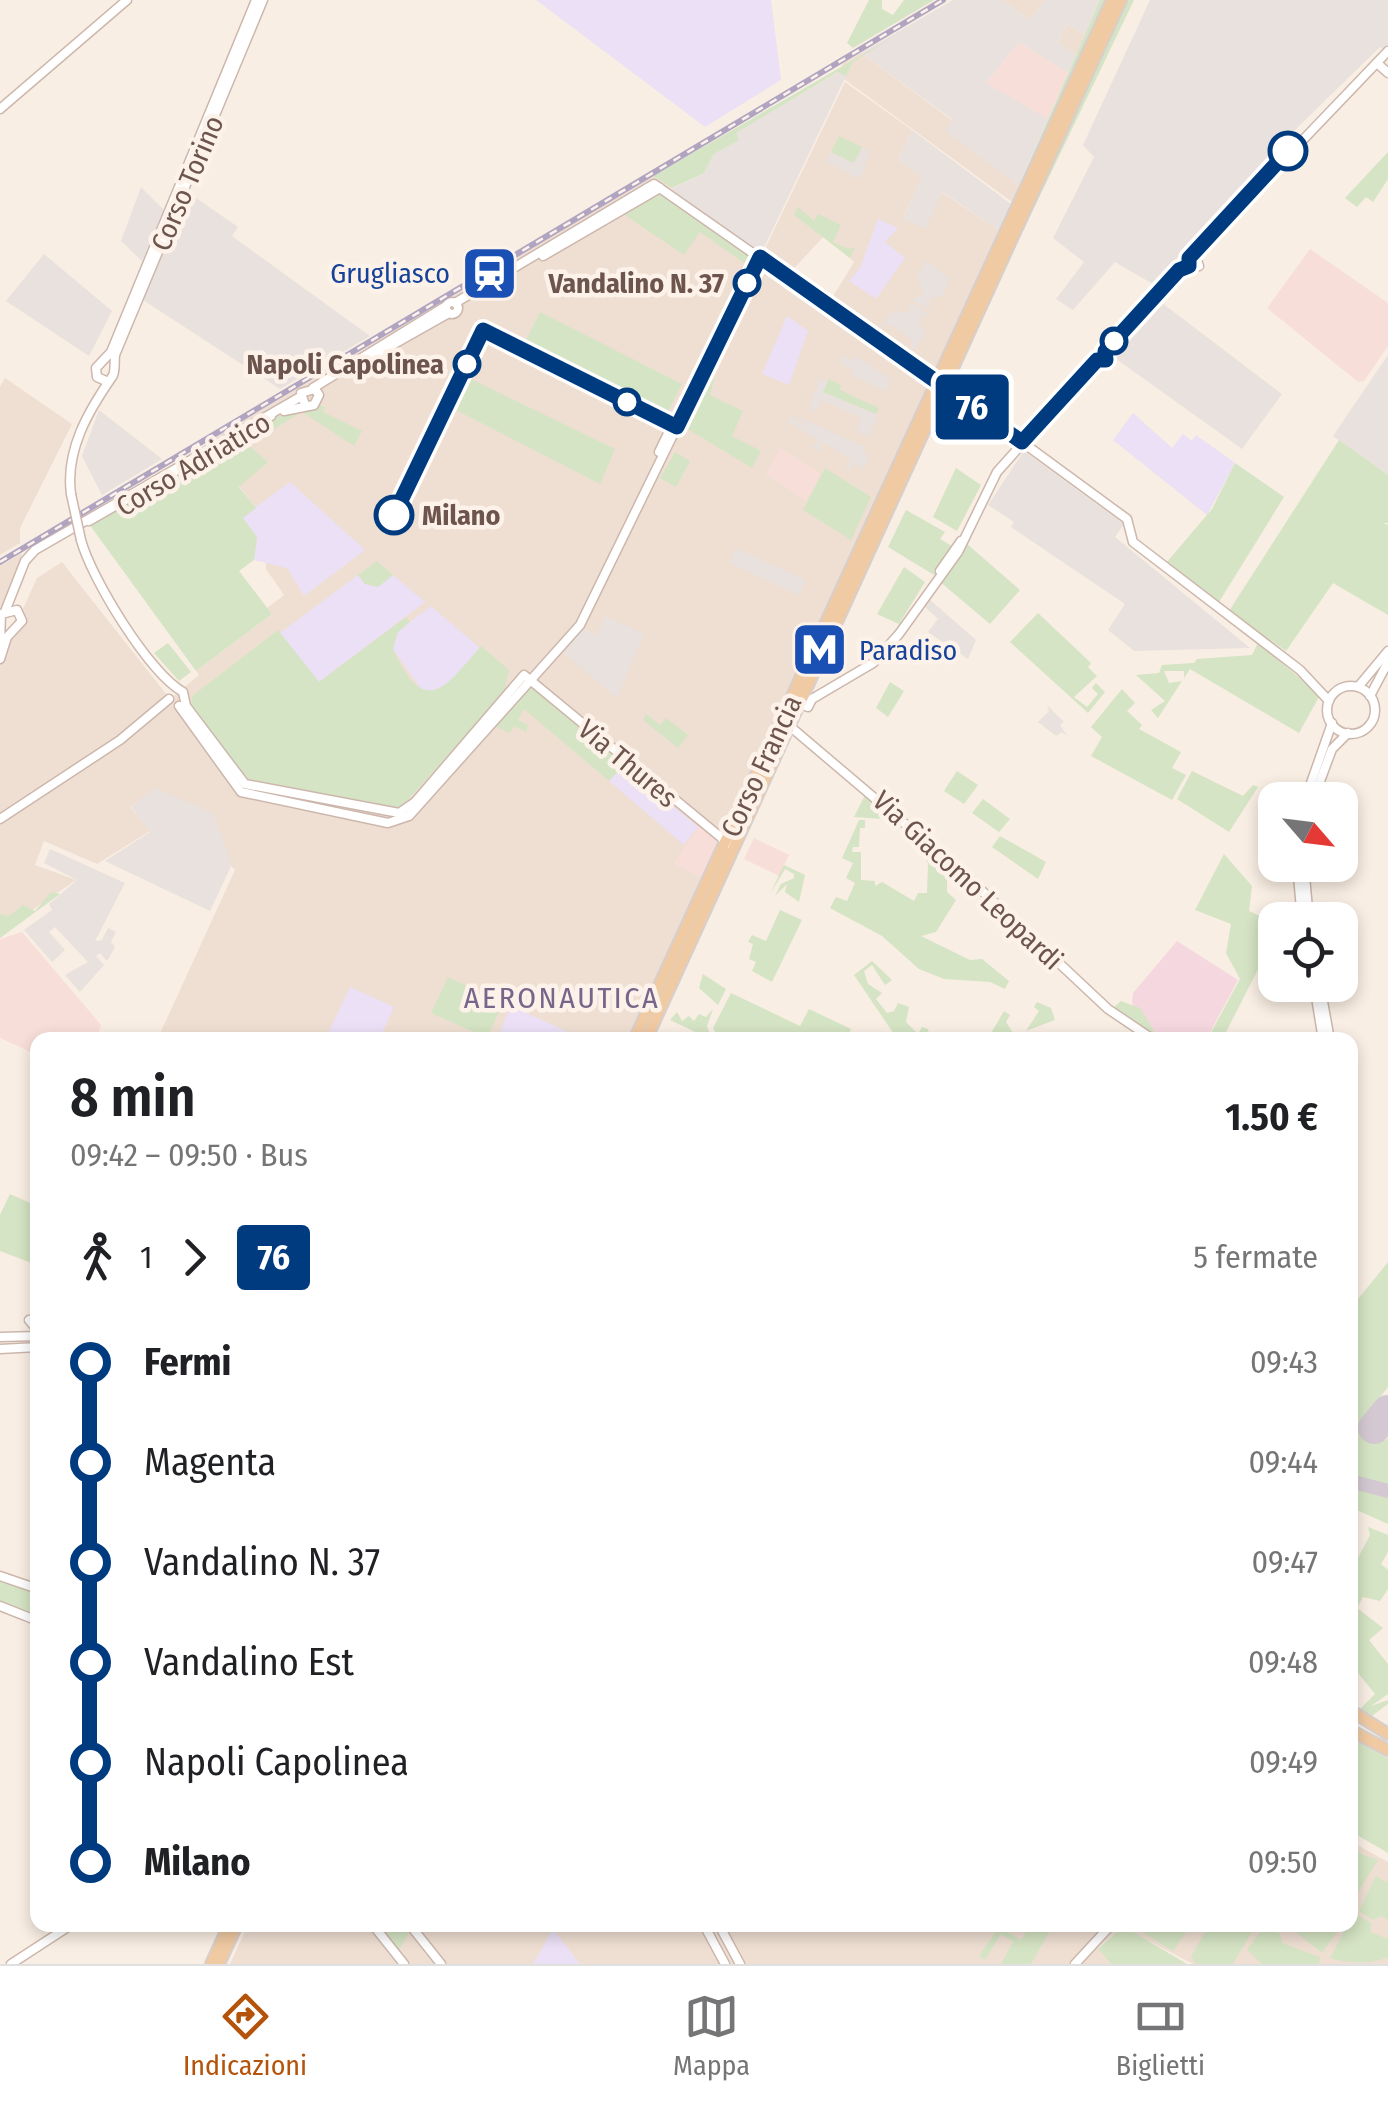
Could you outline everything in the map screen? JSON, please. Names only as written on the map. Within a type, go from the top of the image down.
[{"type":"main road","name":"Corso Francia","points":[[649,1032],[786,723],[803,702],[1112,0]]},
{"type":"main road","name":"Corso Francia","points":[[941,385],[1121,0]]},
{"type":"main road","name":"Corso Francia","points":[[638,1032],[730,845]]},
{"type":"main road","points":[[1358,1715],[1388,1734]]},
{"type":"main road","points":[[1358,1735],[1388,1750]]},
{"type":"main road","points":[[211,1964],[226,1932]]},
{"type":"main road","points":[[219,1964],[234,1932]]},
{"type":"street","points":[[0,109],[127,0]]},
{"type":"street","name":"Corso Torino","points":[[259,0],[108,364],[96,368],[101,379],[73,454],[70,495],[80,540],[96,576],[176,700],[233,774],[250,786],[394,815],[410,806],[453,764],[527,678]]},
{"type":"street","points":[[803,702],[873,663],[900,634],[962,540],[992,480],[1097,360],[1097,352],[1105,351],[1179,270],[1199,266],[1195,256],[1246,194],[1388,51]]},
{"type":"street","points":[[1377,62],[1388,73]]},
{"type":"street","name":"Corso Adriatico","points":[[17,590],[26,561],[36,550],[302,401],[314,405],[353,367],[643,187],[654,184],[758,261]]},
{"type":"street","points":[[527,678],[580,626],[758,261],[941,385]]},
{"type":"street","name":"Corso Adriatico","points":[[302,401],[304,389],[313,388],[452,308]]},
{"type":"street","name":"Corso Torino","points":[[101,379],[114,375],[108,364]]},
{"type":"street","points":[[313,388],[318,397]]},
{"type":"street","points":[[1022,442],[1126,519],[1133,542],[1320,686],[1358,687],[1370,696],[1374,708],[1371,721],[1362,730],[1348,733],[1332,749],[1320,782]]},
{"type":"street","points":[[0,644],[1,614],[17,590]]},
{"type":"street","points":[[0,659],[13,630],[22,622],[17,590]]},
{"type":"street","points":[[6,609],[20,612]]},
{"type":"street","points":[[2,626],[13,630]]},
{"type":"street","points":[[1358,687],[1388,651]]},
{"type":"street","points":[[1370,696],[1388,662]]},
{"type":"street","name":"Via Thures","points":[[527,678],[730,845]]},
{"type":"street","points":[[1311,782],[1332,724],[1320,686]]},
{"type":"street","points":[[1326,700],[1339,689]]},
{"type":"street","points":[[1,817],[176,700]]},
{"type":"street","name":"Via Giacomo Leopardi","points":[[786,723],[964,874],[1108,1009],[1142,1032]]},
{"type":"street","points":[[1332,724],[1348,733]]},
{"type":"street","points":[[1320,1002],[1326,1032]]},
{"type":"street","points":[[0,1337],[30,1335]]},
{"type":"street","points":[[0,1349],[30,1347]]},
{"type":"street","points":[[0,1576],[30,1587]]},
{"type":"street","points":[[0,1606],[30,1618]]},
{"type":"street","points":[[12,1964],[60,1932]]},
{"type":"street","points":[[379,1932],[404,1964]]},
{"type":"street","points":[[416,1932],[441,1964]]},
{"type":"street","points":[[708,1932],[725,1964]]},
{"type":"street","points":[[723,1932],[740,1964]]},
{"type":"street","points":[[1075,1964],[1105,1932]]},
{"type":"shaded area","points":[[536,0],[771,0],[781,80],[705,127]]},
{"type":"shaded area","points":[[953,0],[1002,0],[1030,20],[1045,0],[1100,0],[1085,35],[1067,24],[1058,42],[1076,55],[1068,73],[1019,42],[986,83],[1048,119],[1019,185],[945,131],[953,120],[861,53]]},
{"type":"shaded area","points":[[1002,0],[1045,0],[1030,20]]},
{"type":"shaded area","points":[[1150,0],[1388,0],[1388,53],[1380,47],[1297,128],[1153,284],[1115,262],[1073,310],[1056,299],[1084,262],[1053,238],[1094,157],[1083,145]]},
{"type":"shaded area","points":[[1067,24],[1085,35],[1076,55],[1058,42]]},
{"type":"shaded area","points":[[1019,42],[1068,73],[1048,119],[985,84]]},
{"type":"shaded area","points":[[861,53],[953,121],[946,131],[1019,185],[1012,202],[844,79],[842,64]]},
{"type":"shaded area","points":[[839,72],[846,76],[760,256],[669,190],[704,173],[714,154],[739,140],[735,133]]},
{"type":"shaded area","points":[[845,82],[912,130],[898,160],[922,177],[904,216],[942,192],[1004,234],[937,381],[829,303],[854,262],[824,236],[788,275],[761,257]]},
{"type":"shaded area","points":[[912,130],[1011,204],[1004,234],[943,192],[925,229],[903,219],[922,177],[898,160]]},
{"type":"shaded area","points":[[862,147],[870,151],[861,179],[826,162],[831,152],[854,163]]},
{"type":"shaded area","points":[[653,176],[672,188],[676,198],[936,382],[726,842],[530,680],[700,824],[708,880],[638,1032],[161,1032],[235,870],[156,789],[130,807],[150,831],[97,864],[44,841],[35,865],[76,880],[0,932],[0,659],[37,578],[62,562],[170,699],[199,675],[196,671],[272,614],[267,608],[284,595],[266,569],[266,562],[254,560],[255,507],[206,443]],"holes":[[[589,605],[579,627],[596,635],[606,616],[618,697],[560,650]]]},
{"type":"shaded area","points":[[141,187],[164,210],[142,261],[121,241]]},
{"type":"shaded area","points":[[189,193],[238,227],[232,236],[370,336],[280,389],[143,300]]},
{"type":"shaded area","points":[[878,219],[898,228],[885,242],[905,258],[876,299],[849,281],[860,268]]},
{"type":"shaded area","points":[[1310,249],[1388,303],[1388,346],[1364,381],[1358,382],[1267,308]]},
{"type":"shaded area","points":[[44,254],[112,311],[89,356],[6,301]]},
{"type":"shaded area","points":[[927,260],[950,279],[942,296],[930,299],[929,310],[911,300],[923,294],[917,275]]},
{"type":"shaded area","points":[[910,302],[929,315],[919,319],[925,335],[912,352],[911,339],[894,327],[888,324],[879,330],[891,313],[909,312]]},
{"type":"shaded area","points":[[1162,303],[1282,394],[1242,449],[1112,356]]},
{"type":"shaded area","points":[[787,316],[808,331],[789,385],[762,374]]},
{"type":"shaded area","points":[[843,355],[852,361],[857,356],[891,380],[886,391],[852,376],[854,371],[840,364]]},
{"type":"shaded area","points":[[1388,355],[1388,475],[1333,436]]},
{"type":"shaded area","points":[[5,378],[72,424],[20,528],[20,543],[0,555],[0,387]]},
{"type":"shaded area","points":[[819,378],[828,382],[824,392],[878,415],[868,437],[856,431],[861,418],[822,400],[816,412],[809,409]]},
{"type":"shaded area","points":[[99,410],[162,459],[102,495],[82,456]]},
{"type":"shaded area","points":[[1133,413],[1172,448],[1183,434],[1192,441],[1196,435],[1235,463],[1207,515],[1113,440]]},
{"type":"shaded area","points":[[794,415],[865,447],[863,454],[870,455],[863,470],[855,463],[849,471],[845,469],[851,460],[823,442],[818,452],[812,448],[818,440],[789,422],[783,430],[789,416],[807,427]]},
{"type":"shaded area","points":[[780,448],[821,474],[806,501],[766,474]]},
{"type":"shaded area","points":[[1024,451],[1124,524],[1115,537],[1250,648],[1134,651],[1108,630],[1125,604],[1011,527],[1014,522],[988,505]]},
{"type":"shaded area","points":[[290,482],[365,550],[304,596],[287,568],[254,560],[257,537],[242,517]]},
{"type":"shaded area","points":[[735,548],[806,580],[799,595],[729,563]]},
{"type":"shaded area","points":[[22,553],[14,589],[0,610],[0,566]]},
{"type":"shaded area","points":[[358,575],[366,584],[378,587],[393,575],[425,602],[319,682],[280,633]]},
{"type":"shaded area","points":[[929,599],[976,640],[968,659],[928,632],[938,619],[924,606]]},
{"type":"shaded area","points":[[431,606],[480,648],[445,687],[432,692],[421,689],[393,649],[399,630]]},
{"type":"shaded area","points":[[605,616],[644,634],[617,698],[560,650],[579,627],[596,635]]},
{"type":"shaded area","points":[[1047,705],[1064,722],[1060,725],[1067,736],[1062,732],[1056,736],[1038,722],[1049,711]]},
{"type":"shaded area","points":[[624,765],[698,827],[684,845],[609,781]]},
{"type":"shaded area","points":[[154,788],[213,813],[232,864],[210,911],[105,861],[150,832],[131,807]]},
{"type":"shaded area","points":[[700,824],[725,843],[708,880],[674,864]]},
{"type":"shaded area","points":[[754,838],[789,855],[779,876],[744,859]]},
{"type":"shaded area","points":[[50,849],[125,883],[95,941],[102,940],[108,928],[116,932],[111,942],[115,947],[107,961],[100,953],[96,956],[104,965],[80,992],[65,975],[88,962],[55,927],[49,932],[65,950],[52,962],[24,930],[52,910],[49,904],[77,880],[44,863]]},
{"type":"shaded area","points":[[22,932],[101,1025],[99,1032],[30,1032],[30,1052],[0,1038],[0,939]]},
{"type":"shaded area","points":[[1177,941],[1238,980],[1210,1032],[1154,1032],[1142,1025],[1132,1003],[1133,993]]},
{"type":"shaded area","points":[[350,987],[394,1007],[383,1032],[329,1032]]},
{"type":"shaded area","points":[[511,1006],[568,1032],[500,1032]]},
{"type":"shaded area","points":[[1358,1845],[1388,1862],[1388,1964],[1193,1964],[1132,1932],[1358,1932]]},
{"type":"shaded area","points":[[245,1932],[1116,1932],[1098,1948],[1115,1964],[230,1964]]},
{"type":"shaded area","points":[[551,1932],[555,1932],[580,1964],[533,1964]]},
{"type":"green space","points":[[869,0],[882,0],[882,9],[893,15],[904,0],[934,0],[853,48],[847,43]]},
{"type":"green space","points":[[1100,0],[1107,0],[1008,212],[1012,202]]},
{"type":"green space","points":[[1125,0],[1134,0],[1023,231],[1020,229]]},
{"type":"green space","points":[[893,37],[853,62],[846,76],[838,72],[736,133],[739,140],[714,154],[704,173],[672,188],[653,176]]},
{"type":"green space","points":[[839,136],[862,147],[854,163],[831,152]]},
{"type":"green space","points":[[1388,152],[1388,179],[1373,202],[1366,197],[1357,207],[1345,198]]},
{"type":"green space","points":[[657,192],[748,256],[744,263],[700,232],[684,255],[619,211]]},
{"type":"green space","points":[[798,207],[814,221],[818,214],[841,225],[833,242],[849,249],[855,247],[850,258],[794,215]]},
{"type":"green space","points":[[540,312],[682,384],[666,416],[529,347],[526,340]]},
{"type":"green space","points":[[469,378],[615,449],[600,484],[454,409]]},
{"type":"green space","points":[[710,378],[714,380],[710,395],[743,411],[732,436],[761,451],[752,468],[686,428]]},
{"type":"green space","points":[[829,379],[841,385],[840,390],[879,408],[876,414],[823,392]]},
{"type":"green space","points":[[320,405],[325,407],[323,412],[362,431],[354,446],[302,412],[248,445],[268,462],[239,487],[256,508],[243,518],[257,537],[254,560],[239,571],[272,614],[196,671],[89,524],[265,420]]},
{"type":"green space","points":[[1339,440],[1388,475],[1388,523],[1383,523],[1388,525],[1388,615],[1333,583],[1286,651],[1229,611]]},
{"type":"green space","points":[[675,452],[690,461],[676,487],[660,478]]},
{"type":"green space","points":[[1235,463],[1284,497],[1219,602],[1167,562],[1212,509]]},
{"type":"green space","points":[[825,468],[871,497],[851,540],[803,510]]},
{"type":"green space","points":[[956,468],[981,485],[957,531],[933,517]]},
{"type":"green space","points":[[906,510],[945,532],[940,539],[952,546],[934,575],[888,547]]},
{"type":"green space","points":[[967,544],[1020,590],[990,624],[939,581]]},
{"type":"green space","points":[[377,561],[393,575],[378,587],[365,584],[358,575]]},
{"type":"green space","points":[[904,567],[925,582],[899,624],[877,614]]},
{"type":"green space","points":[[1038,613],[1091,663],[1088,667],[1097,676],[1074,697],[1087,707],[1098,694],[1092,688],[1096,683],[1105,692],[1088,713],[1010,642]]},
{"type":"green space","points":[[406,617],[410,622],[397,633],[393,649],[404,671],[425,690],[436,690],[446,684],[481,646],[509,670],[504,693],[397,812],[245,781],[191,706],[192,696],[278,630],[319,682]]},
{"type":"green space","points":[[168,643],[191,672],[179,681],[154,653]]},
{"type":"green space","points":[[1258,643],[1320,695],[1299,733],[1190,669],[1184,678],[1184,671],[1164,671],[1169,683],[1182,681],[1158,718],[1151,710],[1165,701],[1136,675],[1159,673],[1162,665],[1252,655]]},
{"type":"green space","points":[[890,682],[904,691],[888,717],[876,708]]},
{"type":"green space","points":[[531,686],[624,765],[609,781],[524,709],[518,720],[528,725],[526,732],[514,726],[510,733],[496,727]]},
{"type":"green space","points":[[1122,689],[1135,703],[1127,711],[1142,725],[1139,729],[1181,752],[1172,768],[1186,775],[1172,800],[1091,756],[1102,737],[1091,727]]},
{"type":"green space","points":[[646,714],[660,725],[666,718],[688,735],[678,748],[643,720]]},
{"type":"green space","points":[[957,771],[978,785],[964,804],[944,791]]},
{"type":"green space","points":[[1192,771],[1243,796],[1253,785],[1258,787],[1229,832],[1177,799]]},
{"type":"green space","points":[[868,789],[898,820],[854,817]]},
{"type":"green space","points":[[983,799],[1010,819],[999,832],[972,813]]},
{"type":"green space","points":[[859,820],[865,820],[865,828],[860,828],[859,847],[853,847],[852,852],[861,852],[861,880],[875,881],[875,886],[882,882],[914,901],[918,893],[927,893],[928,863],[922,855],[926,848],[947,866],[947,892],[956,900],[936,932],[921,936],[970,960],[982,959],[1009,981],[1005,989],[990,982],[944,979],[919,969],[882,936],[830,908],[836,897],[847,901],[855,883],[846,878],[853,863],[842,858]]},
{"type":"green space","points":[[1000,836],[1046,862],[1038,879],[992,847]]},
{"type":"green space","points":[[1224,854],[1252,886],[1249,911],[1258,915],[1258,969],[1226,1032],[1211,1032],[1240,979],[1226,953],[1231,924],[1195,910]]},
{"type":"green space","points":[[784,865],[805,875],[799,902],[785,892],[787,884],[775,896],[781,884],[794,878],[785,869],[770,894]]},
{"type":"green space","points":[[51,892],[60,894],[0,938],[0,914],[9,916],[23,905],[35,911]]},
{"type":"green space","points":[[780,910],[802,920],[772,982],[752,971],[756,962],[749,959],[753,944],[748,942],[752,935],[766,941]]},
{"type":"green space","points":[[872,961],[892,980],[885,985],[872,965],[864,971],[868,984],[882,993],[876,999],[887,1013],[894,1011],[898,1003],[909,1007],[906,1022],[916,1032],[893,1032],[854,975]]},
{"type":"green space","points":[[703,974],[726,989],[718,1005],[699,988]]},
{"type":"green space","points":[[448,977],[503,1003],[490,1032],[474,1032],[431,1013]]},
{"type":"green space","points":[[731,993],[800,1026],[809,1009],[851,1029],[715,1032],[713,1028]]},
{"type":"green space","points":[[1121,1001],[1140,1008],[1155,1032],[1150,1032],[1112,1009]]},
{"type":"green space","points":[[1037,1002],[1051,1008],[1055,1020],[1026,1031],[1039,1011],[1034,1007]]},
{"type":"green space","points":[[713,1009],[707,1026],[709,1032],[695,1032],[670,1020],[677,1012],[682,1021],[689,1016],[694,1021],[699,1014],[706,1017]]},
{"type":"green space","points":[[1004,1011],[1010,1015],[1006,1022],[1012,1032],[992,1032]]},
{"type":"green space","points":[[10,1194],[30,1203],[30,1262],[0,1251],[0,1215]]},
{"type":"green space","points":[[1388,1262],[1388,1387],[1361,1421],[1385,1440],[1388,1438],[1388,1524],[1358,1511],[1358,1299]]},
{"type":"green space","points":[[1368,1527],[1388,1535],[1388,1552],[1381,1564],[1388,1570],[1388,1589],[1380,1601],[1363,1597],[1358,1606],[1358,1558],[1370,1535]]},
{"type":"green space","points":[[0,1579],[30,1590],[30,1614],[0,1601]]},
{"type":"green space","points":[[1358,1609],[1383,1628],[1369,1640],[1388,1664],[1388,1694],[1371,1706],[1388,1700],[1388,1704],[1369,1718],[1358,1711],[1375,1694],[1358,1673]]},
{"type":"green space","points":[[1358,1742],[1388,1758],[1388,1853],[1358,1836]]},
{"type":"green space","points":[[1358,1851],[1378,1860],[1358,1892]]},
{"type":"green space","points":[[1376,1876],[1388,1883],[1388,1920],[1381,1916],[1373,1920],[1359,1911]]},
{"type":"green space","points":[[1358,1916],[1371,1923],[1371,1932],[1388,1939],[1388,1957],[1376,1961],[1330,1958],[1344,1932],[1358,1932]]},
{"type":"green space","points":[[382,1932],[409,1932],[398,1952]]},
{"type":"green space","points":[[996,1932],[1007,1932],[1021,1940],[1026,1932],[1049,1932],[1031,1964],[1001,1964],[1013,1942],[1001,1934],[985,1960],[979,1956]]},
{"type":"green space","points":[[1117,1932],[1133,1932],[1187,1964],[1112,1964],[1098,1949]]},
{"type":"green space","points":[[1142,1932],[1186,1932],[1173,1951]]},
{"type":"green space","points":[[1205,1932],[1252,1932],[1233,1964],[1196,1964],[1191,1957]]},
{"type":"green space","points":[[1260,1932],[1277,1932],[1282,1943],[1320,1957],[1319,1964],[1262,1964],[1247,1950]]},
{"type":"green space","points":[[1296,1932],[1337,1932],[1322,1953]]},
{"type":"taxiway","points":[[1358,1483],[1388,1491]]},
{"type":"runway","points":[[1374,1428],[1388,1411]]},
{"type":"railway","points":[[0,562],[943,0]]},
{"type":"bus line","name":"76","points":[[394,515],[483,330],[677,427],[760,257],[1022,442],[1097,360],[1106,360],[1105,351],[1179,270],[1189,266],[1189,258],[1195,256],[1221,222],[1288,151]]},
{"type":"place","name":"Grugliasco","points":[[489,273]]},
{"type":"place","name":"Vandalino N. 37","points":[[747,283]]},
{"type":"place","name":"Napoli Capolinea","points":[[467,364]]},
{"type":"place","name":"Milano","points":[[394,515]]},
{"type":"place","name":"Paradiso","points":[[820,650]]},
{"type":"district","name":"AERONAUTICA","points":[[562,998]]}]
